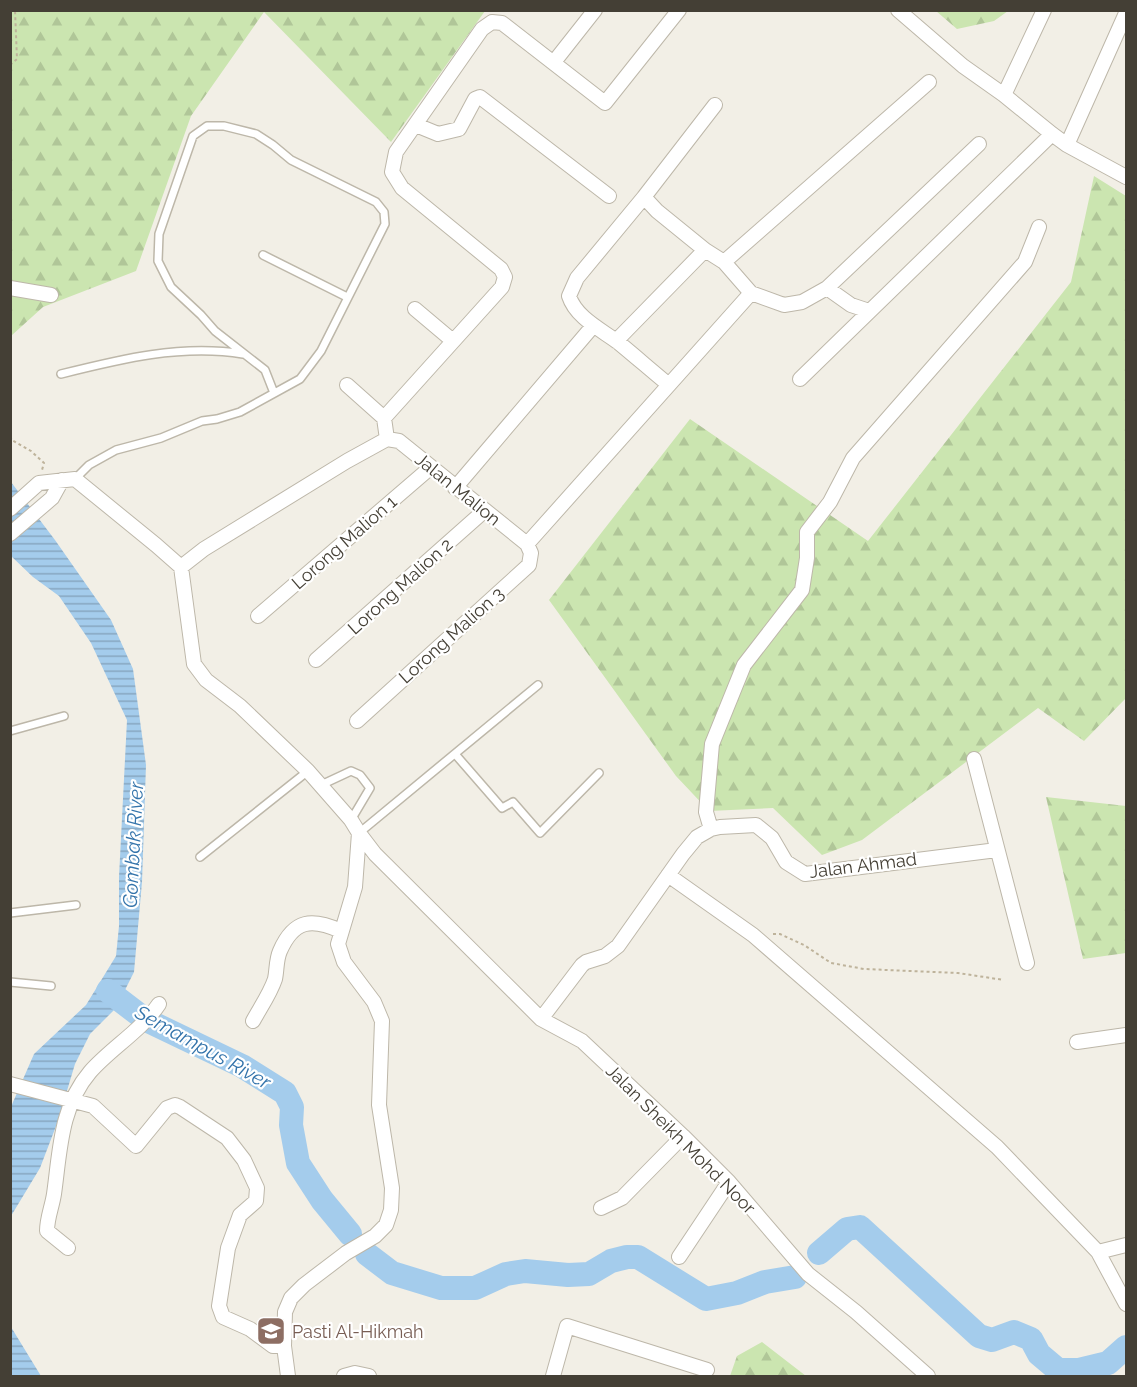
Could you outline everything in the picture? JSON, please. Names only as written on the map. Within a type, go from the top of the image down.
[{"type":"street","points":[[554,62],[595,10]]},
{"type":"street","points":[[384,418],[502,287],[505,277],[501,269],[402,188],[392,172],[396,152],[482,29],[492,22],[502,23],[605,103],[679,10]]},
{"type":"street","points":[[898,10],[963,66],[1067,145],[1126,177]]},
{"type":"street","points":[[1004,95],[1044,10]]},
{"type":"street","points":[[1067,145],[1126,13]]},
{"type":"street","points":[[724,262],[929,82]]},
{"type":"street","points":[[416,125],[438,134],[459,129],[475,99],[480,97],[609,196]]},
{"type":"street","points":[[669,386],[616,341],[593,326],[571,303],[569,296],[577,278],[644,197],[715,105]]},
{"type":"street","points":[[800,379],[1052,134]]},
{"type":"street","points":[[644,197],[657,211],[705,250],[724,262],[751,293],[784,305],[802,302],[827,288],[979,144]]},
{"type":"street","points":[[541,1019],[586,962],[605,956],[618,946],[698,837],[711,829],[706,812],[712,744],[744,665],[802,590],[807,558],[807,532],[830,502],[853,458],[1025,262],[1039,227]]},
{"type":"street","points":[[616,341],[705,250]]},
{"type":"street","points":[[10,288],[51,295]]},
{"type":"street","points":[[827,288],[851,305],[869,311]]},
{"type":"street","points":[[527,544],[751,293]]},
{"type":"street","points":[[415,309],[453,341]]},
{"type":"street","points":[[455,488],[593,326]]},
{"type":"street","points":[[10,509],[39,483],[68,479],[156,544],[181,567],[204,549],[387,439],[384,418],[347,385]]},
{"type":"street","name":"Jalan Malion","points":[[387,439],[399,441],[527,544]]},
{"type":"street","name":"Lorong Malion 1","points":[[258,616],[430,468]]},
{"type":"street","points":[[10,534],[52,498],[68,479]]},
{"type":"street","name":"Lorong Malion 2","points":[[316,660],[484,511]]},
{"type":"street","name":"Lorong Malion 3","points":[[357,721],[529,565],[531,553],[527,544]]},
{"type":"street","name":"Jalan Sheikh Mohd Noor","points":[[181,567],[194,664],[207,680],[240,706],[308,771],[351,820],[375,854],[541,1019],[582,1041],[729,1182],[808,1274],[856,1312],[928,1377]]},
{"type":"street","points":[[974,759],[1027,963]]},
{"type":"street","name":"Jalan Ahmad","points":[[711,829],[750,825],[762,828],[772,838],[786,862],[805,874],[998,850]]},
{"type":"street","points":[[288,1377],[284,1346],[285,1312],[291,1298],[346,1253],[375,1236],[386,1226],[391,1210],[392,1188],[379,1105],[382,1021],[374,1002],[344,962],[338,944],[355,887],[359,833]]},
{"type":"street","points":[[668,875],[753,935],[997,1147],[1098,1252],[1126,1304]]},
{"type":"street","points":[[253,1021],[275,979],[279,952],[292,932],[305,923],[323,923],[341,931]]},
{"type":"street","points":[[68,1248],[46,1231],[60,1142],[71,1100],[91,1071],[133,1033],[156,1008]]},
{"type":"street","points":[[1077,1042],[1126,1035]]},
{"type":"street","points":[[11,1084],[93,1106],[136,1146],[167,1108],[175,1106],[227,1138],[244,1160],[258,1195],[256,1201],[240,1215],[228,1248],[219,1306],[223,1317],[250,1329],[273,1346],[284,1346]]},
{"type":"street","points":[[601,1208],[622,1198],[683,1137]]},
{"type":"street","points":[[679,1257],[729,1182]]},
{"type":"street","points":[[1098,1252],[1126,1245]]},
{"type":"street","points":[[553,1377],[567,1326],[707,1370]]},
{"type":"street","points":[[352,1376],[369,1377]]},
{"type":"lane","points":[[68,479],[116,450],[161,438],[202,421],[240,412],[300,379],[321,351],[385,224],[384,212],[376,202],[291,160],[256,134],[224,126],[207,126],[193,136],[159,234],[158,261],[171,287],[215,331],[265,370],[274,393]]},
{"type":"lane","points":[[263,255],[347,297]]},
{"type":"lane","points":[[61,374],[114,361],[171,352],[216,350],[245,355]]},
{"type":"lane","points":[[359,833],[538,686]]},
{"type":"lane","points":[[10,731],[64,716]]},
{"type":"lane","points":[[455,754],[502,808],[513,802],[540,833],[599,773]]},
{"type":"lane","points":[[200,856],[308,771]]},
{"type":"lane","points":[[321,785],[351,771],[360,774],[370,788],[351,820]]},
{"type":"lane","points":[[10,913],[76,905]]},
{"type":"lane","points":[[10,982],[51,986]]},
{"type":"path","points":[[10,64],[17,59],[15,10]]},
{"type":"path","points":[[10,392],[10,400]]},
{"type":"path","points":[[10,436],[12,440],[31,451],[44,463],[39,483]]},
{"type":"path","points":[[753,935],[780,934],[804,945],[831,963],[864,969],[958,973],[1004,980]]},
{"type":"green space","points":[[11,11],[485,11],[391,142],[264,12],[191,116],[136,271],[43,307],[11,336]]},
{"type":"green space","points":[[936,11],[1008,11],[994,21],[957,29]]},
{"type":"green space","points":[[1094,176],[1126,196],[1126,698],[1084,741],[1038,708],[862,840],[822,855],[773,808],[709,811],[676,776],[549,600],[690,419],[868,541],[1071,282]]},
{"type":"green space","points":[[1046,797],[1126,806],[1126,953],[1083,959]]},
{"type":"green space","points":[[762,1342],[806,1376],[730,1376],[737,1356]]},
{"type":"water","name":"Gombak River","points":[[11,482],[111,620],[133,669],[146,765],[142,882],[134,972],[116,1008],[90,1034],[75,1064],[58,1121],[40,1168],[11,1216],[10,1109],[34,1054],[86,1005],[116,956],[127,720],[91,643],[59,596],[33,577],[11,556]]},
{"type":"water","points":[[11,1327],[41,1376],[11,1376]]},
{"type":"waterway","name":"Semampus River","points":[[108,991],[146,1020],[242,1066],[285,1093],[292,1107],[291,1125],[298,1163],[322,1200],[350,1234]]},
{"type":"waterway","name":"Semampus River","points":[[819,1253],[847,1229],[860,1227],[979,1336],[992,1340],[1014,1332],[1031,1339],[1039,1354],[1058,1370],[1079,1370],[1108,1363],[1126,1347]]},
{"type":"waterway","name":"Semampus River","points":[[367,1254],[392,1273],[441,1288],[475,1288],[506,1274],[525,1271],[568,1275],[589,1274],[611,1261],[627,1257],[638,1257],[706,1299],[737,1293],[765,1282],[795,1277]]},
{"type":"place","name":"Pasti Al-Hikmah","points":[[271,1331]]}]
